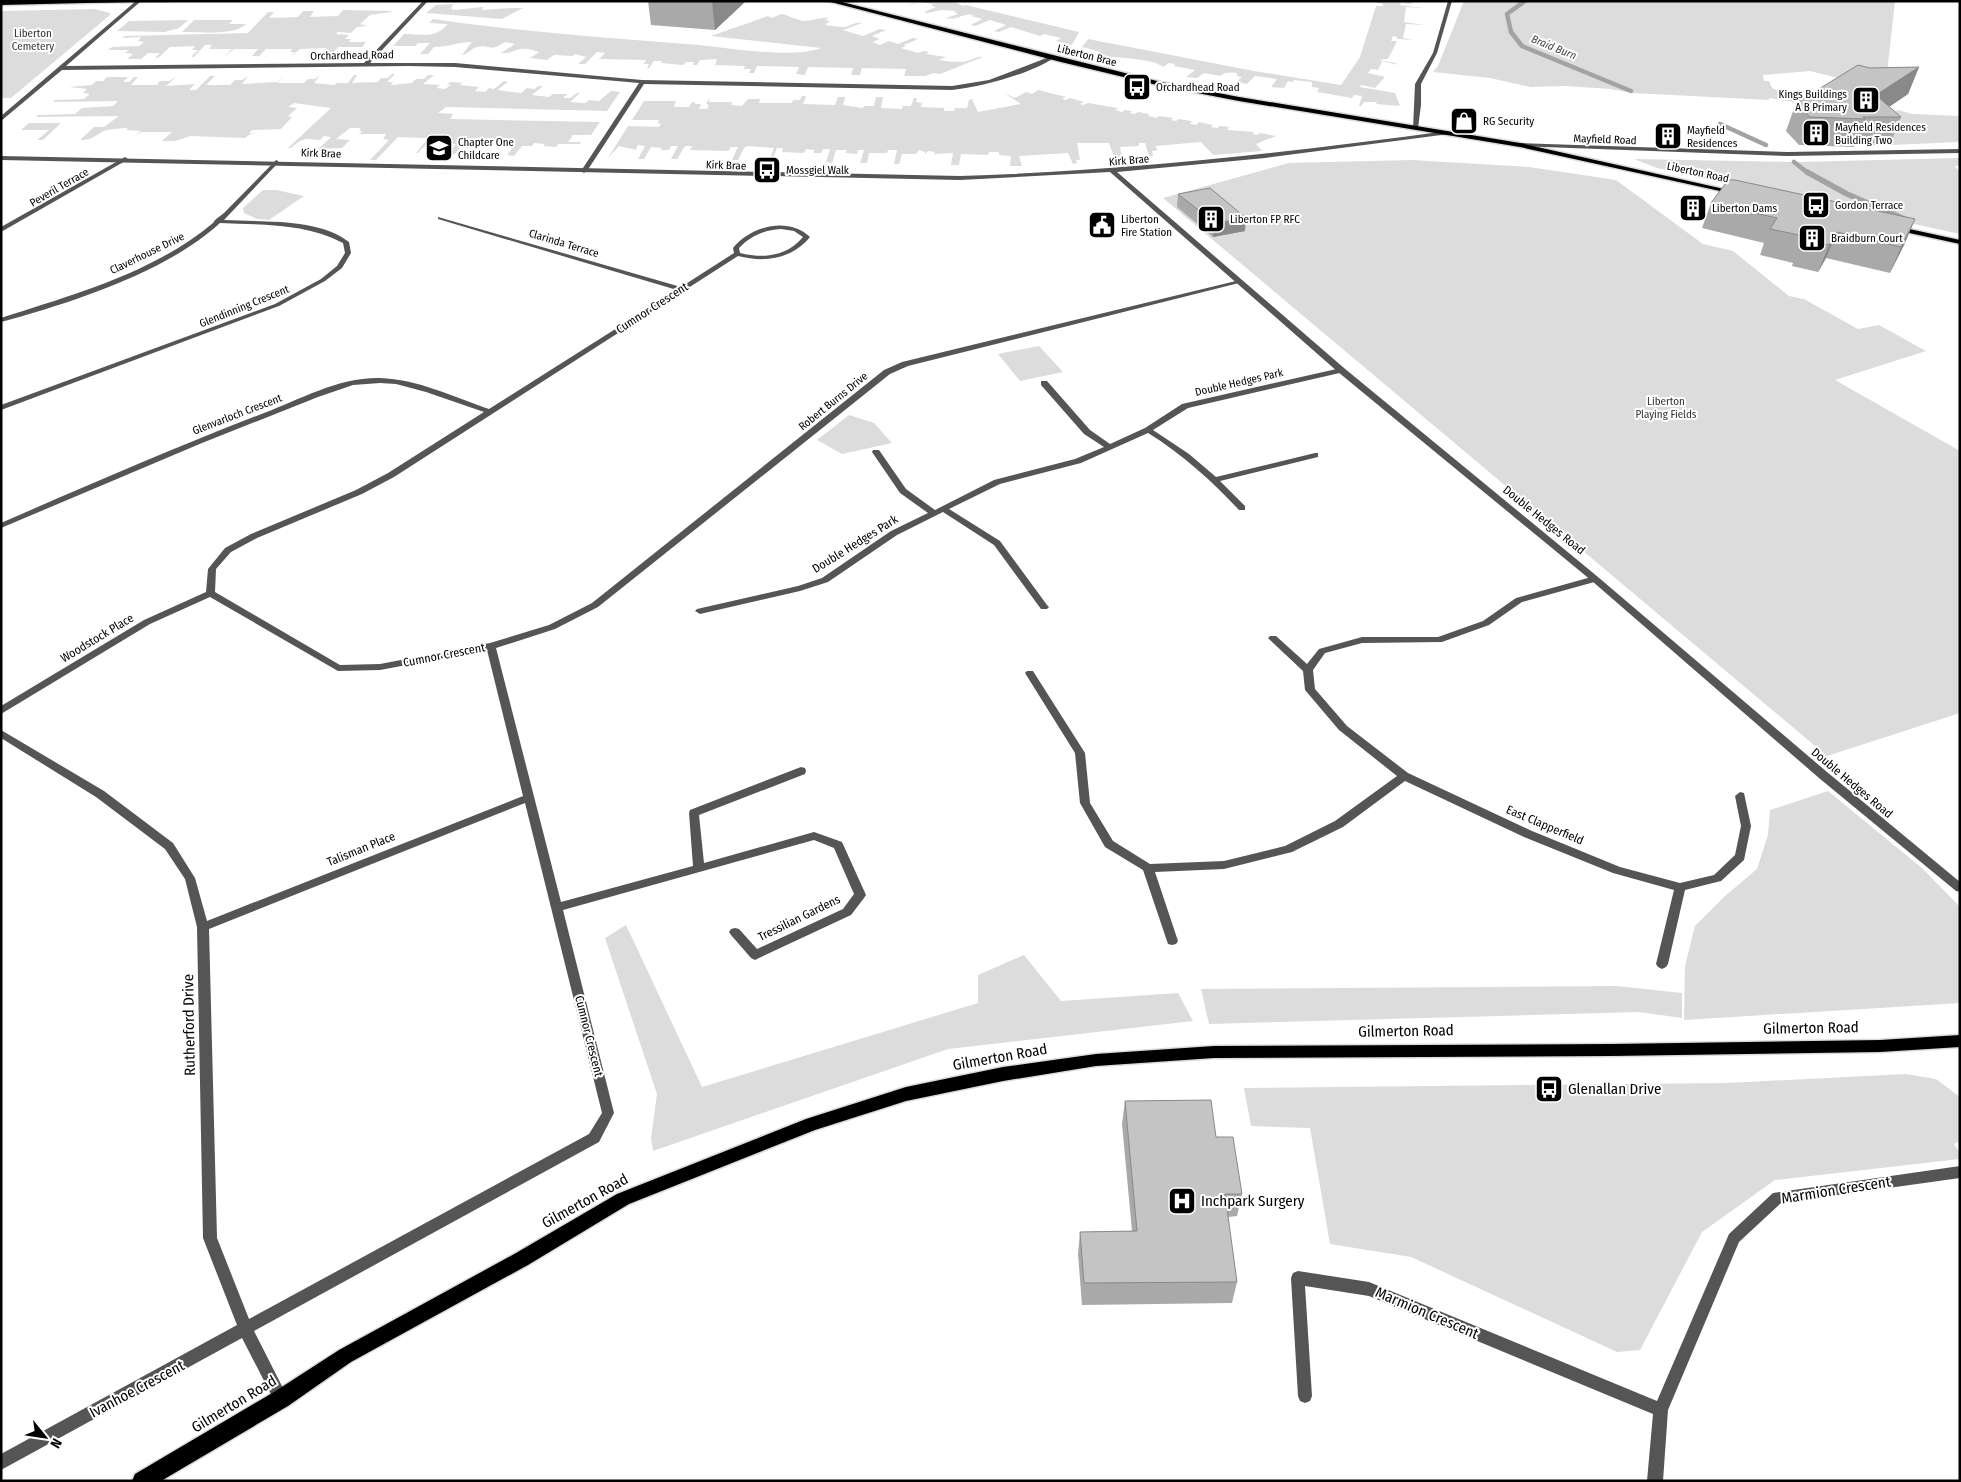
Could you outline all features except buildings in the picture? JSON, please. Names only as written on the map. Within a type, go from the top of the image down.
[{"type":"main road","points":[[1,3],[168,1]]},
{"type":"main road","name":"Liberton Brae","points":[[830,1],[1051,58],[1176,87],[1520,145]]},
{"type":"main road","name":"Liberton Road","points":[[1520,145],[1742,194]]},
{"type":"main road","points":[[1884,225],[1960,242]]},
{"type":"main road","name":"Gilmerton Road","points":[[142,1481],[281,1399],[345,1356],[522,1258],[623,1199],[812,1124],[906,1094],[1003,1074],[1096,1060],[1214,1052],[1880,1046],[1959,1042]]},
{"type":"street","points":[[365,65],[426,1]]},
{"type":"street","points":[[1415,128],[1418,84],[1435,53],[1450,1]]},
{"type":"street","points":[[1,119],[138,2]]},
{"type":"street","name":"Orchardhead Road","points":[[61,68],[455,65],[642,82],[973,86],[999,80],[1051,58]]},
{"type":"street","points":[[584,171],[642,82]]},
{"type":"street","name":"Kirk Brae","points":[[1,158],[276,162],[584,171],[960,178],[1034,177],[1238,160],[1447,133]]},
{"type":"street","name":"Mayfield Road","points":[[1520,145],[1794,154],[1960,151]]},
{"type":"street","name":"Peveril Terrace","points":[[1,230],[125,159]]},
{"type":"street","name":"Claverhouse Drive","points":[[1,320],[125,277],[193,241],[217,221],[276,162]]},
{"type":"street","name":"Double Hedges Road","points":[[1112,171],[1341,370],[1595,579],[1823,775],[1960,888]]},
{"type":"street","name":"Clarinda Terrace","points":[[440,218],[682,289]]},
{"type":"street","name":"Glendinning Crescent","points":[[1,408],[277,305],[322,280],[340,267],[348,253],[346,242],[338,236],[324,232],[301,227],[217,221]]},
{"type":"street","name":"Cumnor Crescent","points":[[246,1330],[594,1138],[608,1112],[491,646],[380,667],[338,668],[210,593],[212,569],[228,550],[254,536],[359,492],[391,475],[737,254],[750,258],[772,258],[787,253],[802,243],[807,237],[796,229],[781,227],[764,228],[741,242],[736,248],[737,254]]},
{"type":"street","name":"Robert Burns Drive","points":[[491,646],[552,627],[595,605],[887,372],[905,364],[963,349],[1240,282]]},
{"type":"street","name":"Double Hedges Park","points":[[700,611],[800,588],[825,580],[894,533],[997,482],[1078,461],[1148,430],[1185,406],[1341,370]]},
{"type":"street","name":"Glenvarloch Crescent","points":[[1,526],[206,438],[339,388],[366,381],[408,384],[490,412]]},
{"type":"street","points":[[1044,383],[1086,432],[1110,447]]},
{"type":"street","points":[[1148,430],[1176,446],[1216,480],[1242,508]]},
{"type":"street","points":[[876,452],[903,492],[934,513]]},
{"type":"street","points":[[1216,480],[1315,455]]},
{"type":"street","points":[[944,508],[997,543],[1044,607]]},
{"type":"street","points":[[1272,638],[1308,670],[1322,651],[1362,640],[1439,640],[1486,623],[1519,600],[1595,579]]},
{"type":"street","name":"Woodstock Place","points":[[1,711],[147,622],[210,593]]},
{"type":"street","name":"East Clapperfield","points":[[1308,670],[1310,690],[1343,728],[1404,776],[1528,834],[1617,870],[1680,887],[1717,878],[1740,856],[1746,826],[1740,796]]},
{"type":"street","points":[[1030,673],[1080,753],[1085,803],[1109,844],[1148,868],[1224,865],[1288,849],[1339,824],[1404,776]]},
{"type":"street","name":"Rutherford Drive","points":[[1,734],[100,794],[169,846],[190,878],[203,927],[210,1238],[246,1330],[281,1399]]},
{"type":"street","points":[[699,869],[694,813],[801,772]]},
{"type":"street","name":"Talisman Place","points":[[203,927],[530,797]]},
{"type":"street","name":"Tressilian Gardens","points":[[556,908],[814,836],[838,845],[860,896],[847,912],[755,955],[735,932]]},
{"type":"street","points":[[1148,868],[1172,941]]},
{"type":"street","points":[[1662,964],[1680,887]]},
{"type":"street","name":"Marmion Crescent","points":[[1655,1481],[1662,1410],[1734,1238],[1778,1197],[1960,1172]]},
{"type":"street","name":"Marmion Crescent","points":[[1305,1396],[1298,1278],[1369,1289],[1662,1410]]},
{"type":"street","name":"Ivanhoe Crescent","points":[[1,1462],[246,1330]]},
{"type":"green space","points":[[919,1],[953,1],[963,6],[966,5],[1079,32],[1072,45],[1056,41],[1061,38],[1044,34],[1040,36],[1011,27],[999,32],[994,31],[1006,25],[990,20],[975,26],[971,25],[982,19],[970,14],[950,19],[946,18],[958,14],[954,12],[957,11],[924,12],[936,7],[931,6],[933,4],[919,2],[904,7]]},
{"type":"green space","points":[[1377,1],[1412,1],[1411,4],[1401,3],[1400,5],[1424,8],[1406,7],[1404,22],[1424,25],[1406,24],[1403,38],[1413,40],[1397,39],[1397,37],[1393,36],[1391,41],[1397,41],[1388,59],[1378,60],[1396,63],[1402,66],[1382,61],[1378,70],[1371,69],[1368,73],[1385,77],[1375,88],[1361,85],[1360,87],[1395,93],[1400,106],[1364,102],[1359,106],[1362,96],[1354,95],[1352,98],[1317,92],[1319,88],[1312,87],[1312,82],[1288,81],[1284,88],[1271,87],[1277,79],[1255,76],[1247,84],[1236,82],[1242,77],[1237,76],[1237,73],[1230,72],[1220,76],[1204,73],[1197,78],[1186,77],[1195,70],[1174,66],[1175,64],[1169,63],[1163,67],[1159,64],[1143,60],[1099,56],[1101,52],[1082,47],[1088,39],[1254,71],[1341,85],[1360,57],[1376,6],[1383,6],[1383,4],[1377,3]]},
{"type":"green space","points":[[1464,1],[1895,1],[1886,82],[1850,81],[1810,71],[1763,75],[1764,81],[1769,81],[1772,88],[1779,91],[1873,115],[1891,114],[1898,110],[1912,114],[1960,116],[1960,142],[1891,145],[1874,126],[1814,105],[1769,98],[1769,100],[1633,93],[1610,89],[1566,86],[1531,87],[1490,78],[1433,72],[1438,66]]},
{"type":"green space","points":[[453,4],[451,9],[454,10],[483,7],[482,10],[523,8],[502,19],[426,13],[436,5]]},
{"type":"green space","name":"Liberton Cemetery","points":[[95,9],[110,13],[110,15],[11,98],[1,98],[1,11]]},
{"type":"green space","points":[[343,10],[393,11],[370,15],[360,24],[367,26],[357,27],[351,33],[338,32],[336,34],[349,35],[345,39],[351,39],[349,42],[366,42],[362,47],[338,47],[331,55],[327,55],[329,51],[324,51],[326,48],[300,49],[291,56],[294,52],[290,52],[292,49],[266,49],[259,56],[252,56],[258,49],[234,49],[224,57],[232,49],[209,49],[212,45],[205,45],[194,57],[191,57],[198,50],[192,50],[195,46],[170,47],[158,58],[155,58],[160,53],[148,53],[141,59],[127,59],[133,54],[125,53],[129,50],[108,50],[112,47],[139,46],[144,42],[138,41],[141,37],[122,38],[125,36],[248,33],[268,12],[274,12],[269,18],[298,17],[303,11],[314,11],[310,17],[338,16]]},
{"type":"green space","points":[[781,14],[804,21],[828,18],[825,20],[830,21],[825,25],[832,26],[845,27],[855,23],[862,23],[843,30],[863,36],[880,29],[886,30],[872,36],[880,39],[872,42],[880,45],[889,41],[898,44],[913,38],[918,39],[901,48],[918,53],[929,52],[926,54],[946,57],[939,60],[961,62],[983,57],[940,74],[934,73],[925,76],[904,76],[906,69],[862,68],[860,75],[851,75],[853,68],[808,67],[805,75],[796,74],[799,67],[757,66],[754,73],[749,73],[751,69],[744,69],[745,66],[715,65],[717,59],[700,60],[697,65],[693,65],[694,62],[686,62],[683,65],[654,61],[647,68],[649,64],[644,64],[646,60],[599,59],[605,53],[597,52],[585,64],[578,64],[586,57],[575,54],[573,56],[554,55],[547,60],[530,58],[539,52],[525,49],[501,53],[515,44],[505,42],[492,48],[477,47],[462,55],[472,42],[434,47],[428,54],[420,54],[430,43],[418,43],[415,46],[393,46],[404,34],[433,34],[448,24],[429,23],[433,19],[532,31],[761,52],[794,53],[821,48],[711,36],[768,16],[772,18]]},
{"type":"green space","points":[[188,20],[179,28],[165,32],[117,31],[129,21]]},
{"type":"green space","points":[[194,20],[233,20],[229,24],[246,24],[241,28],[225,32],[182,32]]},
{"type":"green space","points":[[395,74],[387,82],[393,82],[391,85],[412,83],[416,79],[424,79],[428,75],[434,75],[423,84],[440,85],[436,88],[445,89],[451,85],[447,84],[451,82],[463,83],[459,85],[479,87],[475,91],[485,92],[489,88],[494,89],[504,81],[508,82],[497,90],[521,93],[527,88],[535,89],[538,86],[543,86],[532,95],[549,97],[553,94],[568,94],[563,98],[570,98],[580,93],[570,102],[585,103],[589,100],[599,101],[611,91],[620,92],[607,111],[446,107],[438,113],[453,114],[450,119],[600,122],[591,135],[573,135],[568,142],[581,142],[580,144],[558,144],[556,147],[534,143],[532,146],[522,146],[514,156],[507,155],[515,145],[500,145],[502,141],[493,141],[490,144],[464,144],[455,154],[448,154],[456,144],[438,143],[438,141],[435,141],[427,144],[416,153],[428,138],[398,137],[376,160],[370,160],[389,140],[383,139],[386,134],[360,134],[361,128],[350,128],[336,139],[350,140],[342,148],[318,149],[331,137],[324,136],[320,140],[302,140],[288,148],[331,108],[294,103],[288,107],[297,108],[288,116],[292,117],[281,129],[252,130],[249,133],[256,133],[250,134],[245,138],[190,136],[175,141],[162,141],[172,132],[142,132],[134,136],[141,131],[120,128],[104,131],[90,139],[80,140],[94,127],[104,127],[119,116],[36,117],[38,115],[75,114],[82,108],[113,106],[118,101],[53,102],[55,100],[84,99],[90,94],[83,93],[87,89],[69,87],[92,85],[96,81],[103,81],[107,77],[128,77],[123,82],[129,82],[134,77],[138,77],[131,85],[157,85],[160,81],[169,81],[176,77],[166,86],[195,84],[189,90],[196,90],[210,76],[215,76],[206,85],[230,85],[235,80],[242,80],[248,76],[242,84],[278,82],[284,75],[278,83],[304,83],[308,79],[315,79],[320,75],[314,83],[334,85],[337,83],[348,83],[354,75],[357,75],[352,83],[378,82],[381,78],[388,78]]},
{"type":"green space","points":[[1038,90],[1066,97],[1062,99],[1065,100],[1070,98],[1084,102],[1080,104],[1083,105],[1088,103],[1118,108],[1115,110],[1122,112],[1125,110],[1132,111],[1130,113],[1135,114],[1138,112],[1149,114],[1148,116],[1157,118],[1159,116],[1173,118],[1171,120],[1176,121],[1179,119],[1192,121],[1190,124],[1196,125],[1199,122],[1213,125],[1211,127],[1217,128],[1220,126],[1229,127],[1227,130],[1276,136],[1256,144],[1262,151],[1213,155],[1201,142],[1155,146],[1158,150],[1152,151],[1153,156],[1149,156],[1145,143],[1139,143],[1139,146],[1120,147],[1122,156],[1118,157],[1119,159],[1115,159],[1109,143],[1077,143],[1080,160],[1076,160],[1077,163],[1073,164],[1068,153],[1019,156],[1022,166],[1010,166],[1011,156],[999,155],[999,152],[989,152],[988,155],[961,154],[959,165],[951,165],[953,153],[934,154],[935,152],[928,151],[925,154],[925,152],[919,150],[916,154],[902,154],[899,164],[894,164],[897,150],[888,150],[887,153],[869,153],[867,163],[860,163],[864,150],[858,150],[857,154],[846,153],[847,150],[836,150],[832,163],[826,162],[830,149],[823,149],[821,153],[814,153],[814,150],[806,149],[804,153],[782,152],[783,148],[777,148],[772,161],[769,161],[774,148],[748,146],[744,148],[738,160],[732,160],[738,147],[731,147],[728,151],[690,150],[692,146],[685,146],[677,159],[671,159],[678,146],[671,146],[669,150],[651,147],[644,159],[638,159],[645,146],[638,145],[636,150],[619,146],[608,158],[628,126],[659,127],[661,124],[658,123],[659,120],[632,120],[644,101],[676,101],[674,107],[689,107],[692,102],[695,102],[695,104],[701,104],[699,109],[707,109],[709,105],[706,104],[709,99],[709,102],[732,102],[731,105],[742,106],[748,99],[760,99],[759,103],[792,103],[793,100],[800,100],[802,96],[806,96],[803,104],[835,105],[838,97],[845,97],[843,105],[863,108],[864,106],[874,106],[876,97],[883,97],[881,108],[902,109],[903,106],[911,106],[914,98],[917,98],[916,102],[922,103],[921,107],[944,108],[944,111],[954,111],[955,108],[967,108],[969,100],[972,99],[978,112],[1021,104],[1004,93],[1015,98],[1026,92],[1032,94]]},
{"type":"green space","points":[[29,123],[61,123],[43,140],[37,140],[49,130],[21,130]]},
{"type":"green space","points":[[1960,158],[1960,166],[1954,166],[1960,171],[1960,234],[1657,168],[1634,159],[1797,162]]},
{"type":"green space","name":"Liberton Playing Fields","points":[[1412,160],[1529,167],[1616,180],[1703,244],[1733,251],[1789,296],[1804,299],[1858,329],[1879,325],[1926,351],[1835,380],[1960,451],[1960,713],[1827,756],[1163,198],[1289,163]]},
{"type":"green space","points":[[263,190],[276,190],[304,196],[269,220],[257,219],[244,213],[243,208]]},
{"type":"green space","points":[[1039,346],[1063,372],[1020,381],[998,354]]},
{"type":"green space","points":[[849,415],[874,423],[892,443],[842,454],[817,440]]},
{"type":"green space","points":[[1828,791],[1922,868],[1960,907],[1960,1003],[1684,1020],[1685,966],[1695,926],[1725,896],[1757,869],[1768,835],[1770,810]]},
{"type":"green space","points":[[626,925],[702,1087],[978,1003],[978,975],[1024,955],[1061,1001],[1178,993],[1193,1021],[948,1049],[653,1151],[651,1138],[657,1094],[605,938]]},
{"type":"green space","points":[[1617,986],[1682,993],[1682,1018],[1639,1012],[1209,1024],[1201,989]]},
{"type":"green space","points":[[1906,1074],[1936,1079],[1960,1097],[1960,1141],[1954,1144],[1960,1153],[1960,1159],[1775,1180],[1702,1232],[1640,1350],[1617,1352],[1411,1257],[1330,1244],[1310,1128],[1251,1126],[1244,1088],[1726,1083]]},
{"type":"waterway","name":"Braid Burn","points":[[1525,1],[1507,14],[1511,32],[1522,46],[1631,91]]},
{"type":"waterway","name":"Braid Burn","points":[[1720,124],[1766,145]]},
{"type":"waterway","name":"Braid Burn","points":[[1794,162],[1808,173]]},
{"type":"waterway","name":"Braid Burn","points":[[1807,172],[1847,194],[1907,220]]},
{"type":"place","name":"Orchardhead Road","points":[[1137,87]]},
{"type":"place","name":"Kings Buildings A B Primary","points":[[1866,100]]},
{"type":"place","name":"RG Security","points":[[1464,121]]},
{"type":"place","name":"Mayfield Residences Building Two","points":[[1816,133]]},
{"type":"place","name":"Mayfield Residences","points":[[1668,136]]},
{"type":"place","name":"Chapter One Childcare","points":[[439,148]]},
{"type":"place","name":"Mossgiel Walk","points":[[767,170]]},
{"type":"place","name":"Gordon Terrace","points":[[1816,205]]},
{"type":"place","name":"Liberton Dams","points":[[1693,208]]},
{"type":"place","name":"Liberton FP RFC","points":[[1211,219]]},
{"type":"place","name":"Liberton Fire Station","points":[[1102,225]]},
{"type":"place","name":"Braidburn Court","points":[[1812,238]]},
{"type":"place","name":"Glenallan Drive","points":[[1549,1089]]},
{"type":"place","name":"Inchpark Surgery","points":[[1182,1201]]}]
